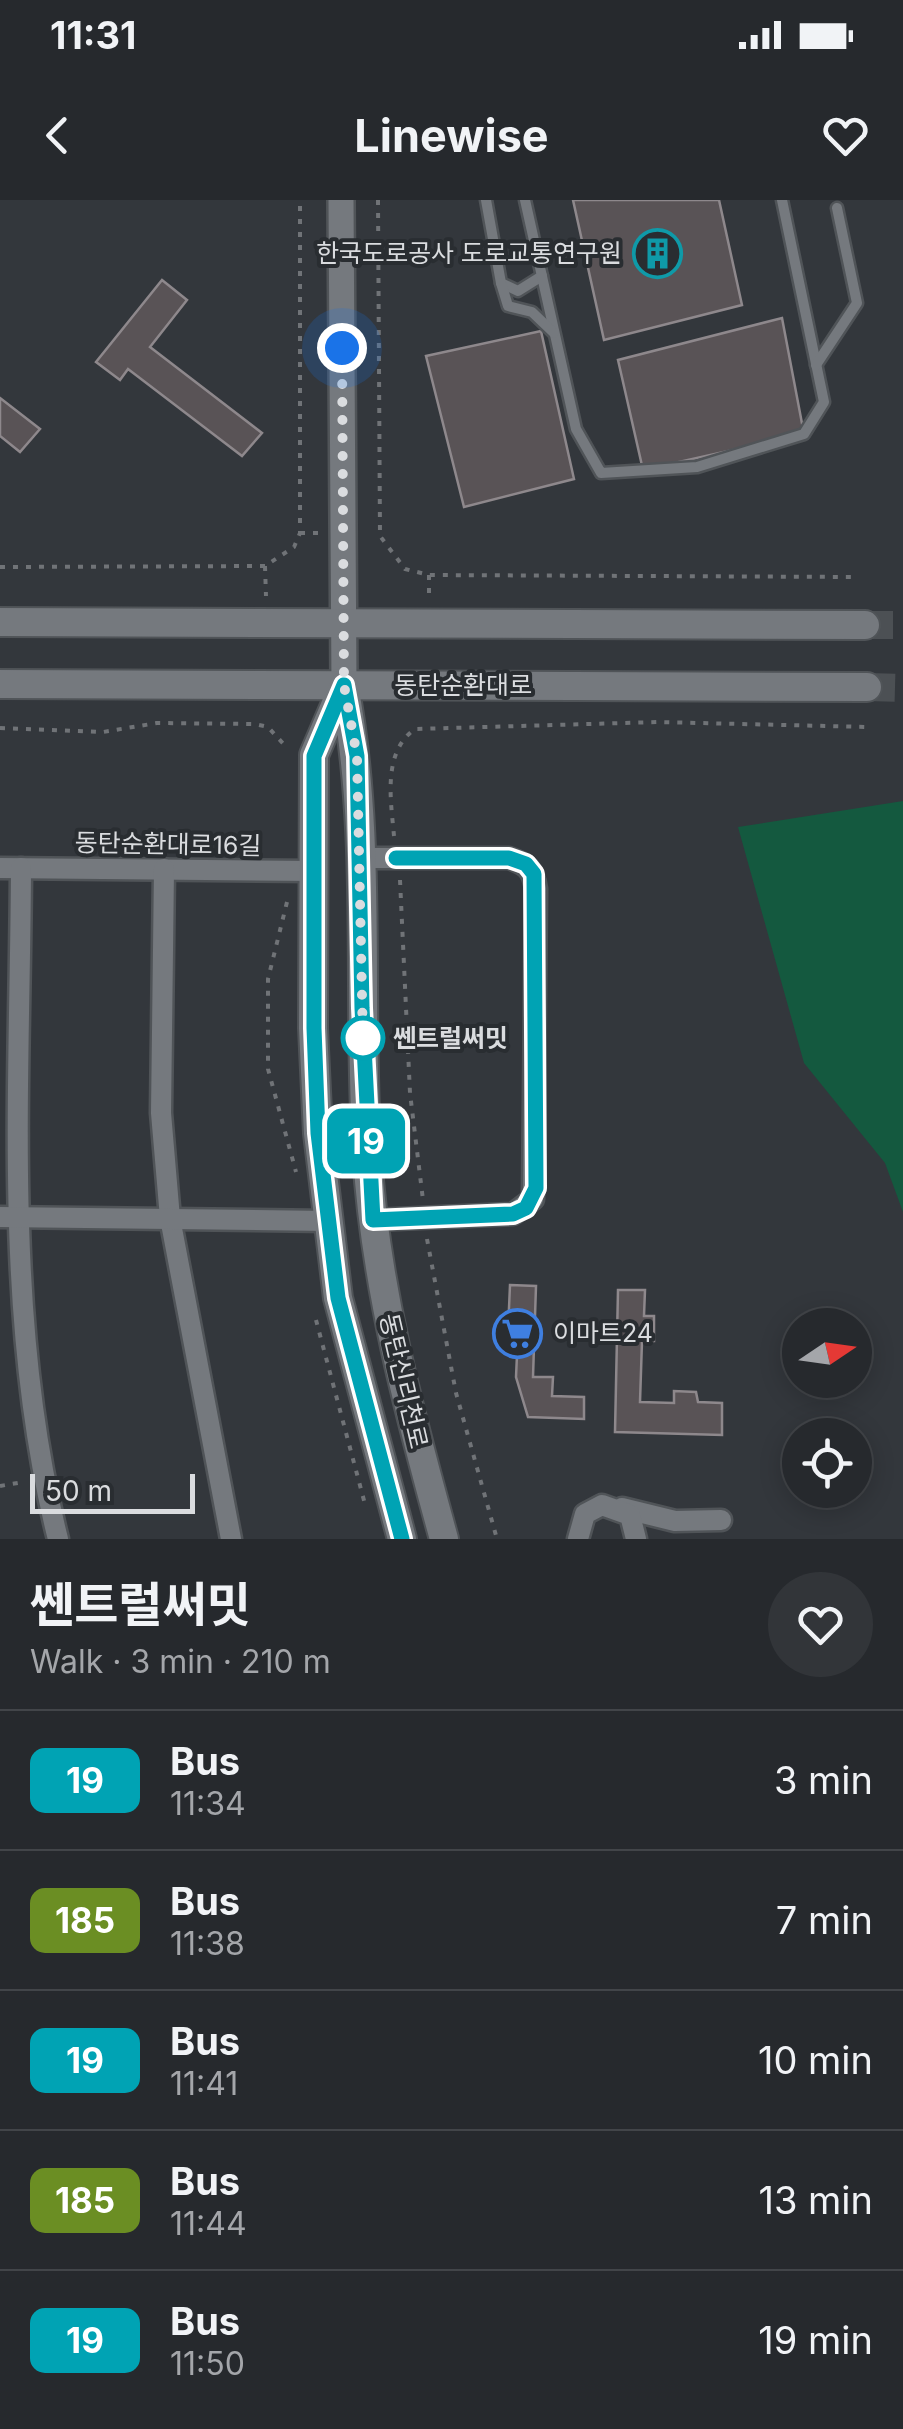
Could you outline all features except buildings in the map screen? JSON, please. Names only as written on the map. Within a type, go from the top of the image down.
[{"type":"main road","points":[[0,622],[865,625]]},
{"type":"main road","name":"동탄순환대로","points":[[0,684],[867,687]]},
{"type":"main road","name":"동탄신리천로","points":[[344,685],[357,756],[367,1154],[378,1272],[444,1539]]},
{"type":"main road","name":"동탄신리천로","points":[[344,685],[314,756],[314,1028],[328,1221],[338,1298],[402,1539]]},
{"type":"street","points":[[341,200],[344,685]]},
{"type":"street","points":[[358,858],[509,858],[526,864],[534,874],[536,889],[533,1199],[513,1214],[373,1220]]},
{"type":"street","name":"동탄순환대로16길","points":[[58,1539],[42,1478],[10,1217],[11,868],[313,871]]},
{"type":"street","points":[[164,870],[161,1114],[170,1218],[231,1539]]},
{"type":"street","points":[[10,1217],[328,1221]]},
{"type":"street","points":[[578,1539],[579,1523],[592,1508],[622,1508],[675,1521],[721,1520]]},
{"type":"street","points":[[622,1508],[635,1524],[638,1539],[651,1529],[675,1521]]},
{"type":"lane","points":[[486,200],[508,306],[532,312],[555,334]]},
{"type":"lane","points":[[525,200],[576,429],[601,473],[698,467],[804,434],[824,402],[782,200]]},
{"type":"lane","points":[[816,365],[857,303],[836,208]]},
{"type":"lane","points":[[501,283],[518,291],[542,276]]},
{"type":"path","points":[[0,567],[265,566],[294,547],[300,533],[300,200]]},
{"type":"path","points":[[378,200],[380,536],[405,569],[429,576],[858,577]]},
{"type":"path","points":[[429,576],[430,624]]},
{"type":"path","points":[[431,685],[432,728]]},
{"type":"path","points":[[497,1539],[456,1394],[424,1218],[410,1093],[393,757],[404,737],[415,729],[598,727],[657,722],[869,727]]},
{"type":"path","points":[[0,728],[103,732],[157,723],[255,724],[268,727],[285,741],[290,755]]},
{"type":"path","points":[[0,1486],[42,1478]]},
{"type":"green space","points":[[903,801],[903,1212],[885,1163],[804,1063],[738,827]]},
{"type":"tunnel","points":[[865,625],[903,625]]},
{"type":"tunnel","points":[[867,687],[903,688]]},
{"type":"bus line","name":"19","points":[[396,858],[509,858],[526,864],[534,874],[536,1188],[526,1208],[513,1214],[373,1220],[367,1154],[357,756],[344,685],[314,756],[318,1133],[338,1298],[402,1539]]},
{"type":"place","name":"한국도로공사 도로교통연구원","points":[[657,253]]},
{"type":"place","name":"쎈트럴써밋","points":[[363,1038]]},
{"type":"place","name":"이마트24","points":[[518,1333]]},
{"type":"route","points":[[342,348],[344,685],[357,756],[363,1044],[363,1038]]}]
